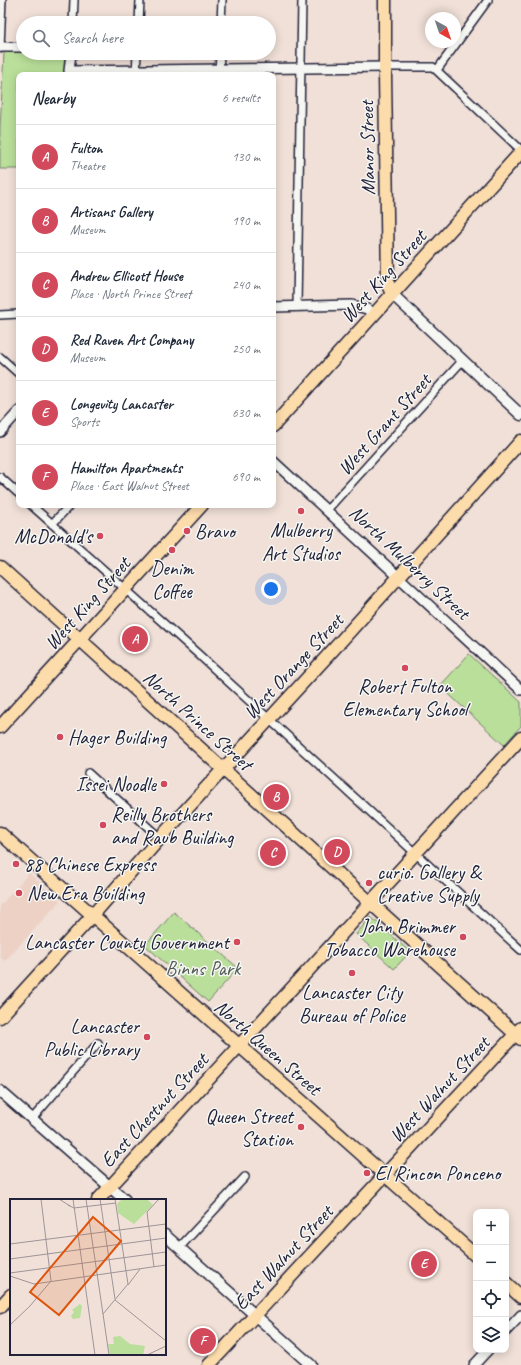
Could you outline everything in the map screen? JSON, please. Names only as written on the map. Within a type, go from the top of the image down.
[{"type":"main road","name":"Manor Street","points":[[386,0],[385,67],[388,285],[392,294]]},
{"type":"main road","name":"West King Street","points":[[276,423],[521,151]]},
{"type":"main road","points":[[392,294],[521,415]]},
{"type":"main road","name":"West Orange Street","points":[[0,1017],[92,916],[160,838],[521,441]]},
{"type":"main road","name":"West King Street","points":[[0,727],[199,508]]},
{"type":"main road","name":"North Prince Street","points":[[0,568],[370,903],[519,1034]]},
{"type":"main road","name":"East Chestnut Street","points":[[99,1199],[521,738]]},
{"type":"main road","name":"North Queen Street","points":[[0,833],[473,1253]]},
{"type":"main road","name":"West Walnut Street","points":[[385,1175],[519,1034]]},
{"type":"main road","points":[[0,1091],[124,1199]]},
{"type":"main road","name":"East Walnut Street","points":[[209,1365],[385,1175]]},
{"type":"main road","points":[[166,1236],[311,1365]]},
{"type":"main road","points":[[509,1286],[521,1297]]},
{"type":"main road","points":[[0,1308],[10,1296]]},
{"type":"street","points":[[2,0],[0,48],[16,47]]},
{"type":"street","points":[[73,16],[74,0]]},
{"type":"street","points":[[139,16],[140,0]]},
{"type":"street","points":[[221,16],[222,0]]},
{"type":"street","points":[[297,307],[302,0]]},
{"type":"street","points":[[437,70],[488,0]]},
{"type":"street","points":[[69,72],[70,60]]},
{"type":"street","points":[[137,60],[136,72],[219,72],[302,68],[433,67],[521,151]]},
{"type":"street","points":[[219,72],[220,60]]},
{"type":"street","points":[[276,307],[356,305],[367,309],[374,314]]},
{"type":"street","points":[[0,315],[16,314]]},
{"type":"street","points":[[0,357],[16,371]]},
{"type":"street","name":"West Grant Street","points":[[328,510],[463,360]]},
{"type":"street","points":[[0,432],[16,414]]},
{"type":"street","name":"North Mulberry Street","points":[[276,463],[521,690]]},
{"type":"street","points":[[0,477],[16,491]]},
{"type":"street","points":[[34,508],[126,588],[521,950]]},
{"type":"street","points":[[52,524],[67,508]]},
{"type":"street","points":[[88,773],[160,838]]},
{"type":"street","points":[[32,1119],[98,1043]]},
{"type":"street","points":[[179,1248],[245,1177]]},
{"type":"street","points":[[509,1328],[521,1315]]},
{"type":"street","points":[[474,1365],[485,1353]]},
{"type":"shaded area","points":[[59,630],[67,636],[60,644],[52,638]]},
{"type":"shaded area","points":[[29,873],[60,901],[5,961],[0,957],[0,906]]},
{"type":"green space","points":[[4,52],[16,52],[16,60],[66,60],[65,72],[16,72],[16,169],[0,169],[0,128]]},
{"type":"green space","points":[[469,654],[521,702],[521,726],[504,745],[440,686]]},
{"type":"green space","name":"Binns Park","points":[[174,912],[238,968],[208,1002],[145,945]]},
{"type":"green space","points":[[371,917],[410,952],[394,969],[356,934]]},
{"type":"place","name":"Mulberry Art Studios","points":[[301,511]]},
{"type":"place","name":"Bravo","points":[[187,531]]},
{"type":"place","name":"McDonald's","points":[[100,536]]},
{"type":"place","name":"Denim Coffee","points":[[172,550]]},
{"type":"place","name":"Fulton","points":[[135,639]]},
{"type":"place","name":"Robert Fulton Elementary School","points":[[405,668]]},
{"type":"place","name":"Hager Building","points":[[60,737]]},
{"type":"place","name":"Issei Noodle","points":[[164,784]]},
{"type":"place","name":"Artisans Gallery","points":[[276,797]]},
{"type":"place","name":"Reilly Brothers and Raub Building","points":[[103,825]]},
{"type":"place","name":"Red Raven Art Company","points":[[337,852]]},
{"type":"place","name":"Andrew Ellicott House","points":[[273,853]]},
{"type":"place","name":"88 Chinese Express","points":[[16,864]]},
{"type":"place","name":"curio. Gallery & Creative Supply","points":[[369,883]]},
{"type":"place","name":"New Era Building","points":[[19,893]]},
{"type":"place","name":"John Brimmer Tobacco Warehouse","points":[[463,937]]},
{"type":"place","name":"Lancaster County Government","points":[[237,942]]},
{"type":"place","name":"Lancaster City Bureau of Police","points":[[352,973]]},
{"type":"place","name":"Lancaster Public Library","points":[[147,1037]]},
{"type":"place","name":"Queen Street Station","points":[[301,1127]]},
{"type":"place","name":"El Rincon Ponceno","points":[[367,1173]]},
{"type":"place","name":"Longevity Lancaster","points":[[424,1264]]},
{"type":"place","name":"Hamilton Apartments","points":[[203,1341]]}]
